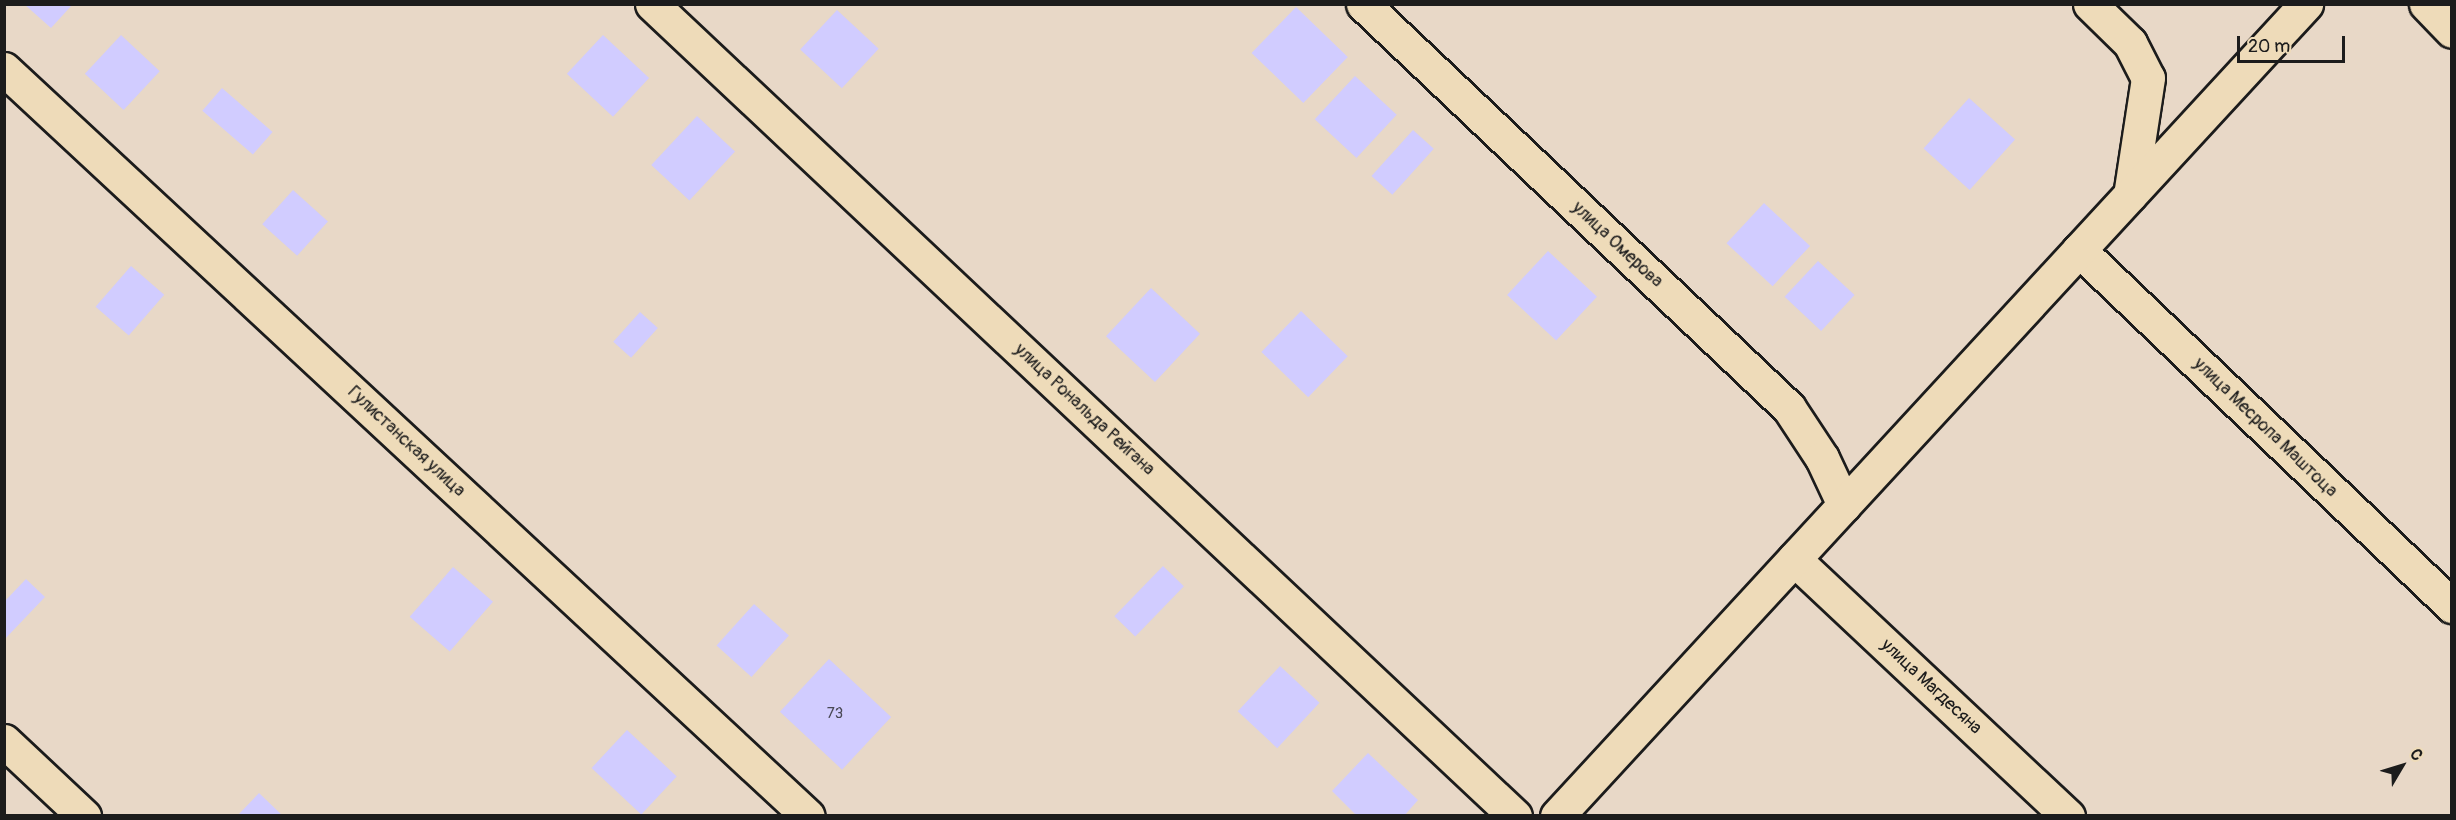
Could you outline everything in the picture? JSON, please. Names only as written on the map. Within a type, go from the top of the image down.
[{"type":"street","name":"улица Рональда Рейгана","points":[[652,4],[1515,816]]},
{"type":"street","name":"улица Омерова","points":[[1363,4],[1789,408],[1822,458],[1844,505]]},
{"type":"street","points":[[2090,4],[2130,43],[2148,78],[2130,195]]},
{"type":"street","points":[[1557,816],[2306,4]]},
{"type":"street","points":[[2426,4],[2451,31]]},
{"type":"street","name":"Гулистанская улица","points":[[4,69],[808,816]]},
{"type":"street","name":"улица Месропа Маштоца","points":[[2079,250],[2451,606]]},
{"type":"street","name":"улица Магдесяна","points":[[1794,559],[2068,816]]},
{"type":"street","points":[[4,741],[84,816]]},
{"type":"building","points":[[24,4],[73,4],[51,28]]},
{"type":"building","points":[[1296,7],[1348,57],[1303,103],[1252,53]]},
{"type":"building","points":[[837,10],[879,49],[842,88],[800,49]]},
{"type":"building","points":[[121,35],[160,71],[124,110],[85,74]]},
{"type":"building","points":[[603,35],[649,78],[613,117],[567,74]]},
{"type":"building","points":[[1355,76],[1397,115],[1356,158],[1315,119]]},
{"type":"building","points":[[222,88],[273,132],[253,155],[202,111]]},
{"type":"building","points":[[1969,98],[2015,139],[1970,190],[1923,149]]},
{"type":"building","points":[[697,116],[735,151],[689,200],[651,165]]},
{"type":"building","points":[[1413,130],[1434,149],[1392,195],[1372,176]]},
{"type":"building","points":[[293,190],[328,221],[297,256],[262,224]]},
{"type":"building","points":[[1764,203],[1810,246],[1773,286],[1726,243]]},
{"type":"building","points":[[1548,251],[1597,297],[1556,341],[1507,295]]},
{"type":"building","points":[[1818,261],[1855,295],[1821,331],[1785,297]]},
{"type":"building","points":[[131,266],[164,295],[129,336],[96,307]]},
{"type":"building","points":[[1151,288],[1200,334],[1155,382],[1106,336]]},
{"type":"building","points":[[1301,311],[1348,356],[1308,397],[1261,352]]},
{"type":"building","points":[[640,312],[658,328],[631,358],[613,342]]},
{"type":"building","points":[[1163,566],[1184,586],[1135,636],[1114,616]]},
{"type":"building","points":[[453,567],[493,602],[450,652],[410,617]]},
{"type":"building","points":[[26,579],[45,597],[4,640],[4,602]]},
{"type":"building","points":[[754,604],[789,635],[751,677],[717,646]]},
{"type":"building","points":[[829,659],[891,717],[842,770],[780,712]]},
{"type":"building","points":[[1280,666],[1319,703],[1277,748],[1238,711]]},
{"type":"building","points":[[627,730],[677,776],[641,814],[592,768]]},
{"type":"building","points":[[1368,753],[1418,800],[1404,816],[1357,816],[1332,791]]},
{"type":"building","points":[[259,793],[283,816],[237,816]]}]
